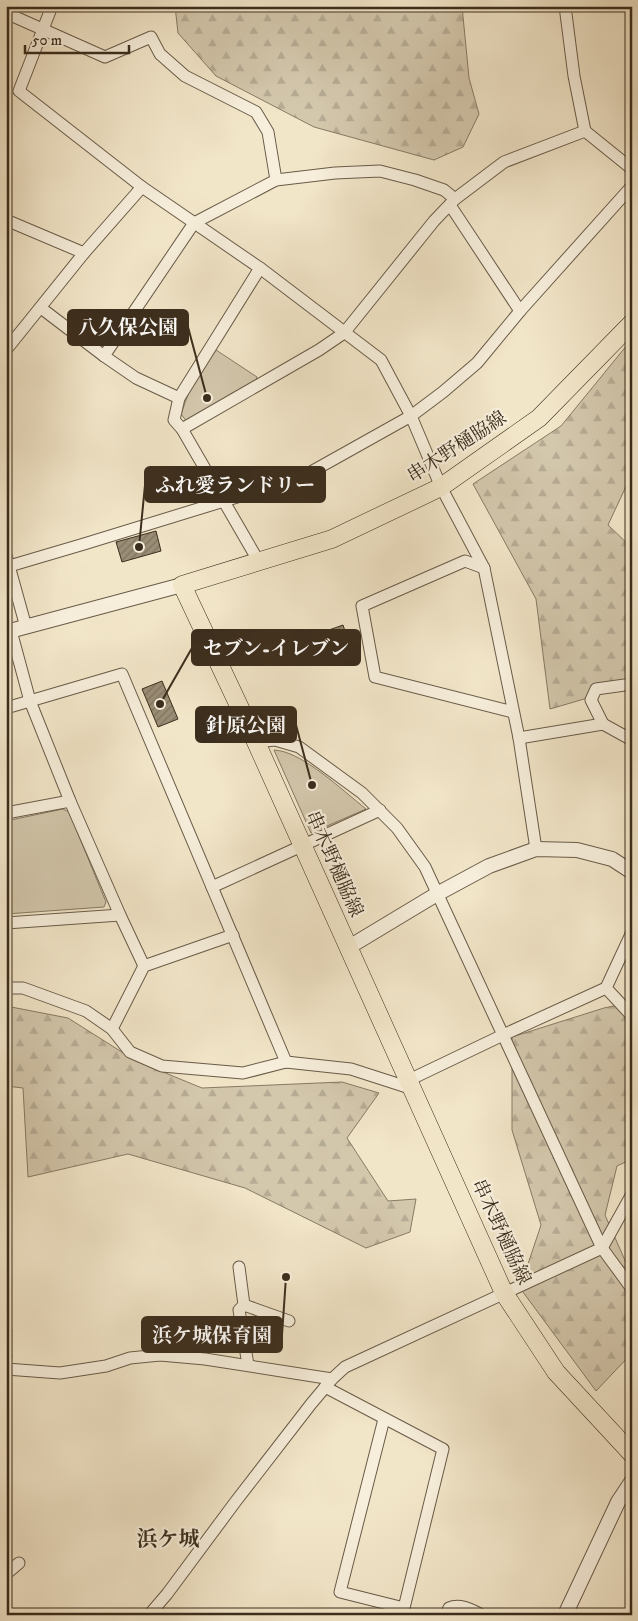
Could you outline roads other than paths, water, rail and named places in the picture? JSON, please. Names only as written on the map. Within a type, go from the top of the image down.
[{"type":"main road","name":"串木野樋脇線","points":[[632,322],[539,418],[441,486],[332,539],[182,585],[256,742],[504,1293],[556,1372],[632,1454]]},
{"type":"street","points":[[52,6],[19,92],[142,187],[260,268],[381,360],[411,416],[441,486],[484,568],[519,738],[536,849]]},
{"type":"street","points":[[565,6],[574,76],[585,131],[632,169]]},
{"type":"street","points":[[6,13],[105,57],[151,37],[160,54],[185,76],[256,112],[268,132],[276,180]]},
{"type":"street","points":[[182,429],[319,350],[344,333],[429,228],[453,202],[504,162],[585,131]]},
{"type":"street","points":[[104,356],[194,223],[276,180],[335,173],[380,171],[444,190],[520,312]]},
{"type":"street","points":[[26,627],[8,562],[84,544],[302,477],[411,416],[477,363],[632,186]]},
{"type":"street","points":[[6,350],[84,253],[142,187]]},
{"type":"street","points":[[6,220],[84,253]]},
{"type":"street","points":[[260,268],[179,398],[174,420],[182,429],[260,562]]},
{"type":"street","points":[[41,308],[136,378],[179,398]]},
{"type":"street","points":[[484,568],[465,561],[362,606],[375,677],[514,712]]},
{"type":"street","points":[[144,966],[70,801],[30,701],[9,632],[182,585]]},
{"type":"street","points":[[6,708],[122,674],[286,1062]]},
{"type":"street","points":[[632,684],[596,690],[591,700],[604,724],[632,740]]},
{"type":"street","points":[[519,738],[604,724]]},
{"type":"street","points":[[256,742],[276,740],[299,747],[362,793],[397,828],[414,850],[425,867],[602,1248],[632,1289]]},
{"type":"street","points":[[6,813],[70,801]]},
{"type":"street","points":[[212,887],[380,810]]},
{"type":"street","points":[[349,947],[437,894],[489,866],[536,849],[586,852],[612,859],[632,872]]},
{"type":"street","points":[[6,923],[120,915]]},
{"type":"street","points":[[6,988],[23,988],[86,1011],[112,1029],[130,1052],[162,1066],[242,1073],[286,1062],[351,1069],[411,1084],[503,1035],[606,988],[632,932]]},
{"type":"street","points":[[112,1029],[144,966],[232,935]]},
{"type":"street","points":[[606,988],[632,1016]]},
{"type":"street","points":[[149,1615],[167,1594],[241,1493],[328,1383],[345,1367],[602,1248],[632,1194]]},
{"type":"street","points":[[240,1267],[244,1305]]},
{"type":"street","points":[[244,1305],[288,1321]]},
{"type":"street","points":[[244,1305],[239,1310],[248,1365]]},
{"type":"street","points":[[9,1369],[60,1373],[106,1366],[130,1358],[160,1355],[248,1365],[328,1383],[384,1419],[443,1449],[403,1612],[340,1592],[384,1419]]},
{"type":"street","points":[[565,1615],[618,1502],[632,1481]]},
{"type":"street","points":[[6,1574],[19,1563]]},
{"type":"street","points":[[446,1615],[449,1608],[454,1606],[464,1607],[482,1615]]},
{"type":"place","name":"八久保公園","points":[[207,398]]},
{"type":"place","name":"ふれ愛ランドリー","points":[[139,547]]},
{"type":"place","name":"セブン-イレブン","points":[[160,704]]},
{"type":"place","name":"針原公園","points":[[312,785]]},
{"type":"place","name":"浜ケ城保育園","points":[[286,1277]]},
{"type":"district","name":"浜ケ城","points":[[168,1540]]}]
